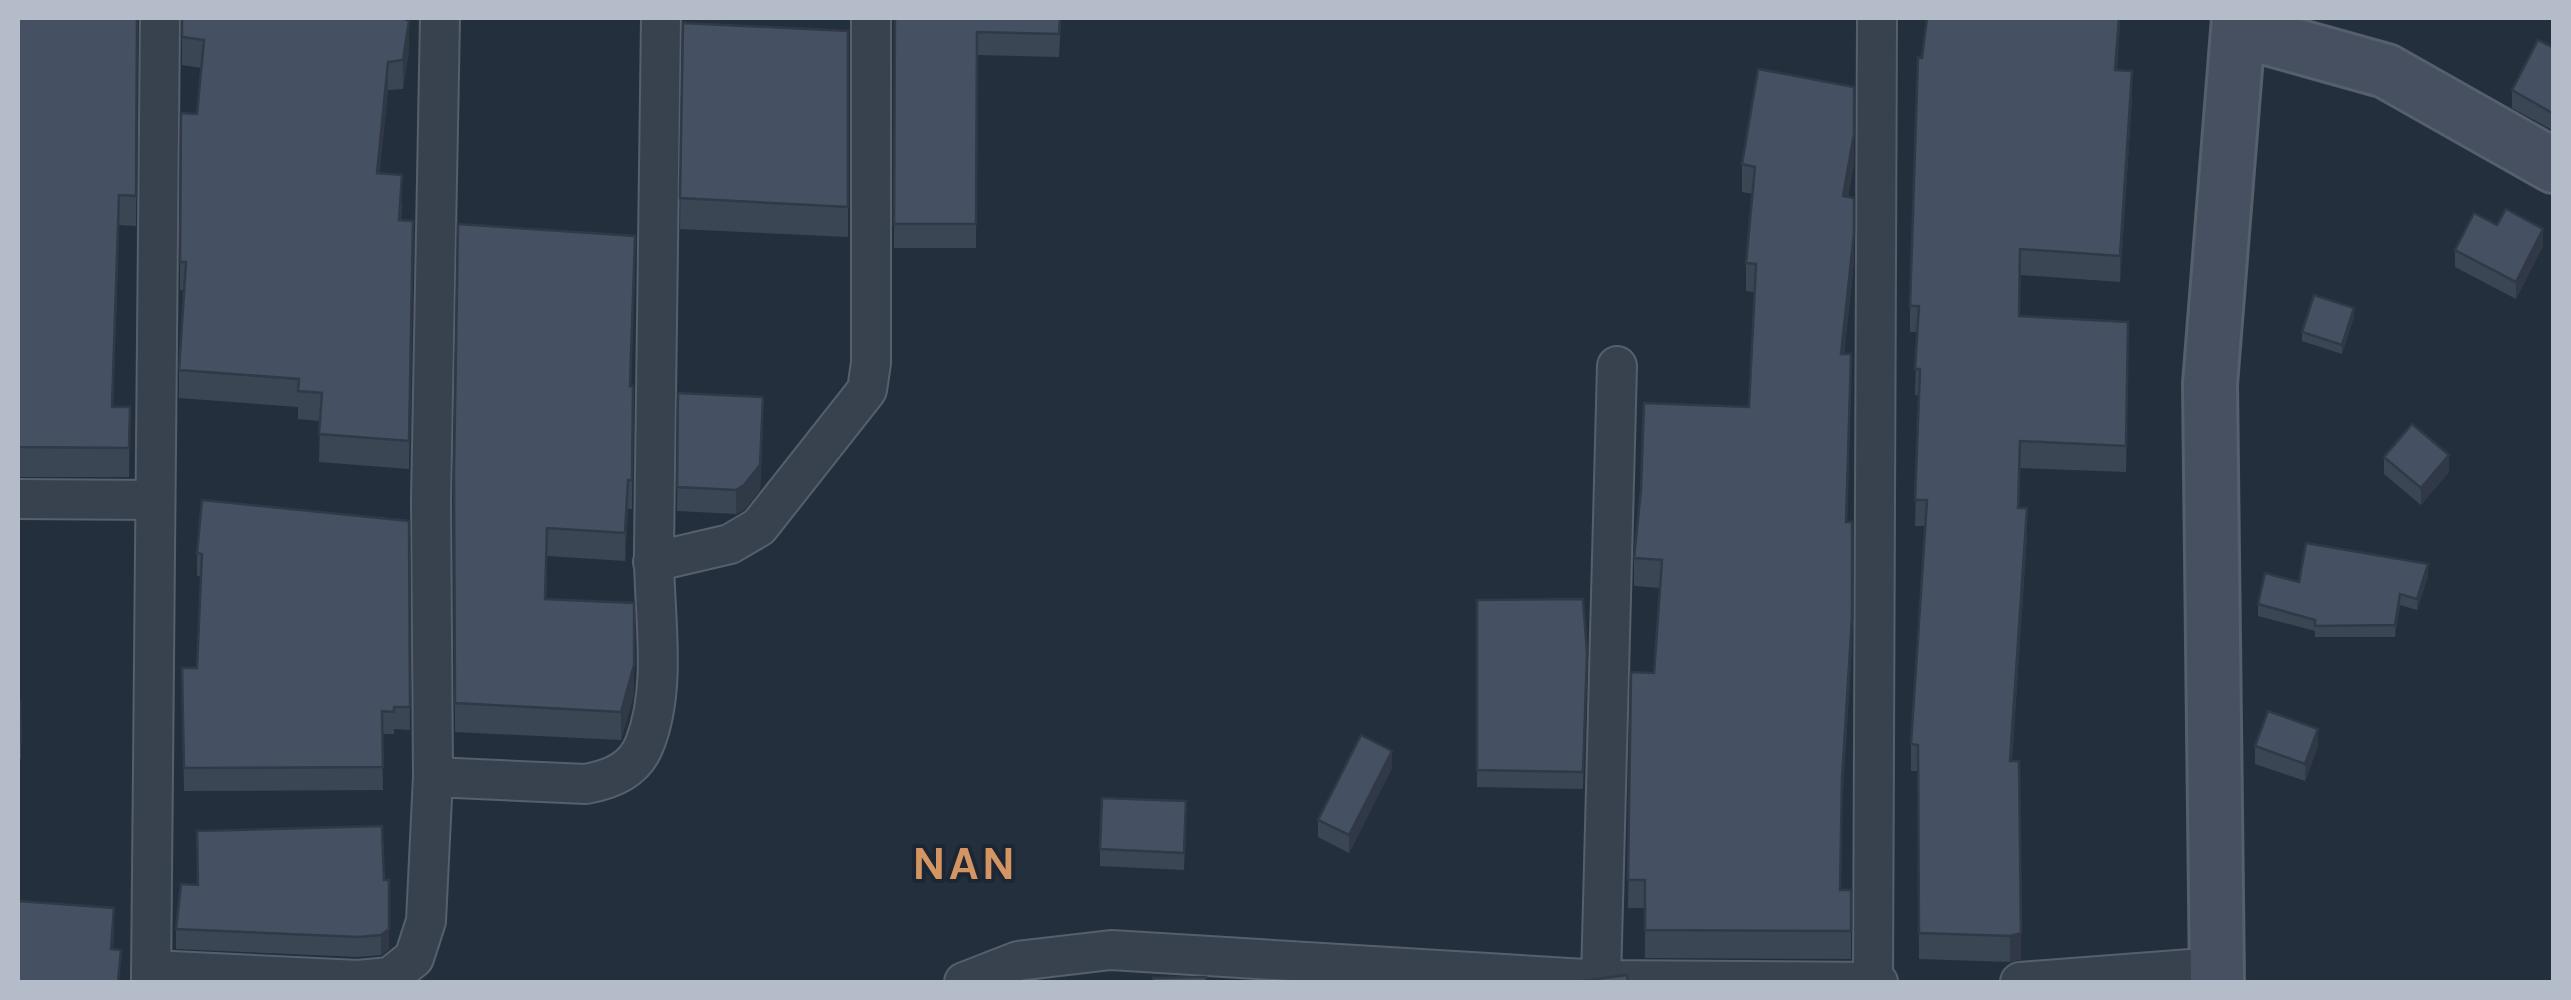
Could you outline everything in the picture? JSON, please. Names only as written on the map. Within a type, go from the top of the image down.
[{"type":"street","points":[[160,18],[151,976],[358,980],[390,977],[414,958],[426,922],[433,777],[431,500],[440,18]]},
{"type":"street","points":[[433,777],[586,784],[608,780],[628,768],[644,748],[652,722],[656,684],[660,18]]},
{"type":"street","points":[[654,562],[730,544],[759,527],[867,390],[871,363],[871,18]]},
{"type":"street","points":[[964,982],[1018,961],[1111,950],[1601,980],[1876,982],[1877,18]]},
{"type":"street","points":[[2020,982],[2217,975],[2210,384],[2239,24],[2386,71],[2554,166]]},
{"type":"street","points":[[1601,980],[1617,366]]},
{"type":"street","points":[[18,500],[154,500]]},
{"type":"building","points":[[18,18],[137,18],[136,196],[119,195],[112,407],[130,407],[129,448],[18,447]]},
{"type":"building","points":[[182,18],[409,21],[403,60],[388,62],[377,173],[402,175],[399,220],[413,221],[409,441],[319,434],[322,393],[298,391],[299,379],[179,370],[186,262],[180,262],[181,113],[197,114],[204,40],[182,37]]},
{"type":"building","points":[[895,18],[1060,18],[1059,34],[977,32],[976,224],[894,224]]},
{"type":"building","points":[[1927,18],[2119,18],[2115,70],[2132,71],[2120,256],[2020,249],[2019,316],[2128,322],[2126,446],[2020,441],[2018,508],[2027,508],[2010,761],[2019,761],[2021,933],[2010,936],[1919,933],[1918,745],[1911,744],[1927,500],[1915,500],[1919,306],[1910,306],[1918,57],[1922,58]]},
{"type":"building","points":[[683,23],[848,31],[848,207],[680,198]]},
{"type":"building","points":[[2538,40],[2554,48],[2554,114],[2512,90]]},
{"type":"building","points":[[1758,69],[1854,87],[1854,134],[1843,196],[1854,198],[1854,233],[1841,354],[1851,354],[1846,522],[1852,522],[1852,617],[1840,890],[1851,890],[1851,931],[1645,930],[1645,880],[1628,880],[1631,672],[1654,673],[1662,560],[1634,558],[1644,403],[1749,407],[1756,264],[1746,263],[1755,167],[1742,164]]},
{"type":"building","points":[[2506,209],[2543,229],[2516,282],[2455,250],[2474,213],[2497,225]]},
{"type":"building","points":[[458,224],[635,236],[630,386],[632,480],[628,480],[625,533],[547,528],[545,599],[634,603],[634,665],[621,712],[455,703]]},
{"type":"building","points":[[2314,295],[2354,308],[2342,345],[2302,332]]},
{"type":"building","points":[[678,393],[763,397],[760,465],[744,485],[736,490],[677,487]]},
{"type":"building","points":[[2412,424],[2449,455],[2421,488],[2384,457]]},
{"type":"building","points":[[202,500],[409,521],[410,707],[382,711],[383,767],[184,768],[182,668],[197,668],[202,554],[197,553]]},
{"type":"building","points":[[2306,543],[2428,564],[2417,599],[2400,594],[2395,625],[2315,626],[2315,620],[2258,604],[2265,573],[2299,582]]},
{"type":"building","points":[[1583,599],[1587,653],[1583,772],[1477,770],[1477,600]]},
{"type":"building","points":[[20,700],[21,742],[18,742]]},
{"type":"building","points":[[2268,711],[2318,729],[2305,764],[2255,746]]},
{"type":"building","points":[[1361,735],[1392,751],[1349,835],[1318,820]]},
{"type":"building","points":[[1102,798],[1186,801],[1184,853],[1100,849]]},
{"type":"building","points":[[382,826],[384,880],[389,880],[389,929],[381,935],[176,929],[181,884],[198,885],[197,831]]},
{"type":"building","points":[[18,901],[114,908],[111,949],[121,950],[118,982],[18,982]]},
{"type":"building","points":[[1627,975],[1628,982],[1582,982],[1582,981]]},
{"type":"building","points":[[1206,977],[1206,982],[1153,982],[1153,978]]},
{"type":"district","name":"NAN","points":[[965,862]]}]
